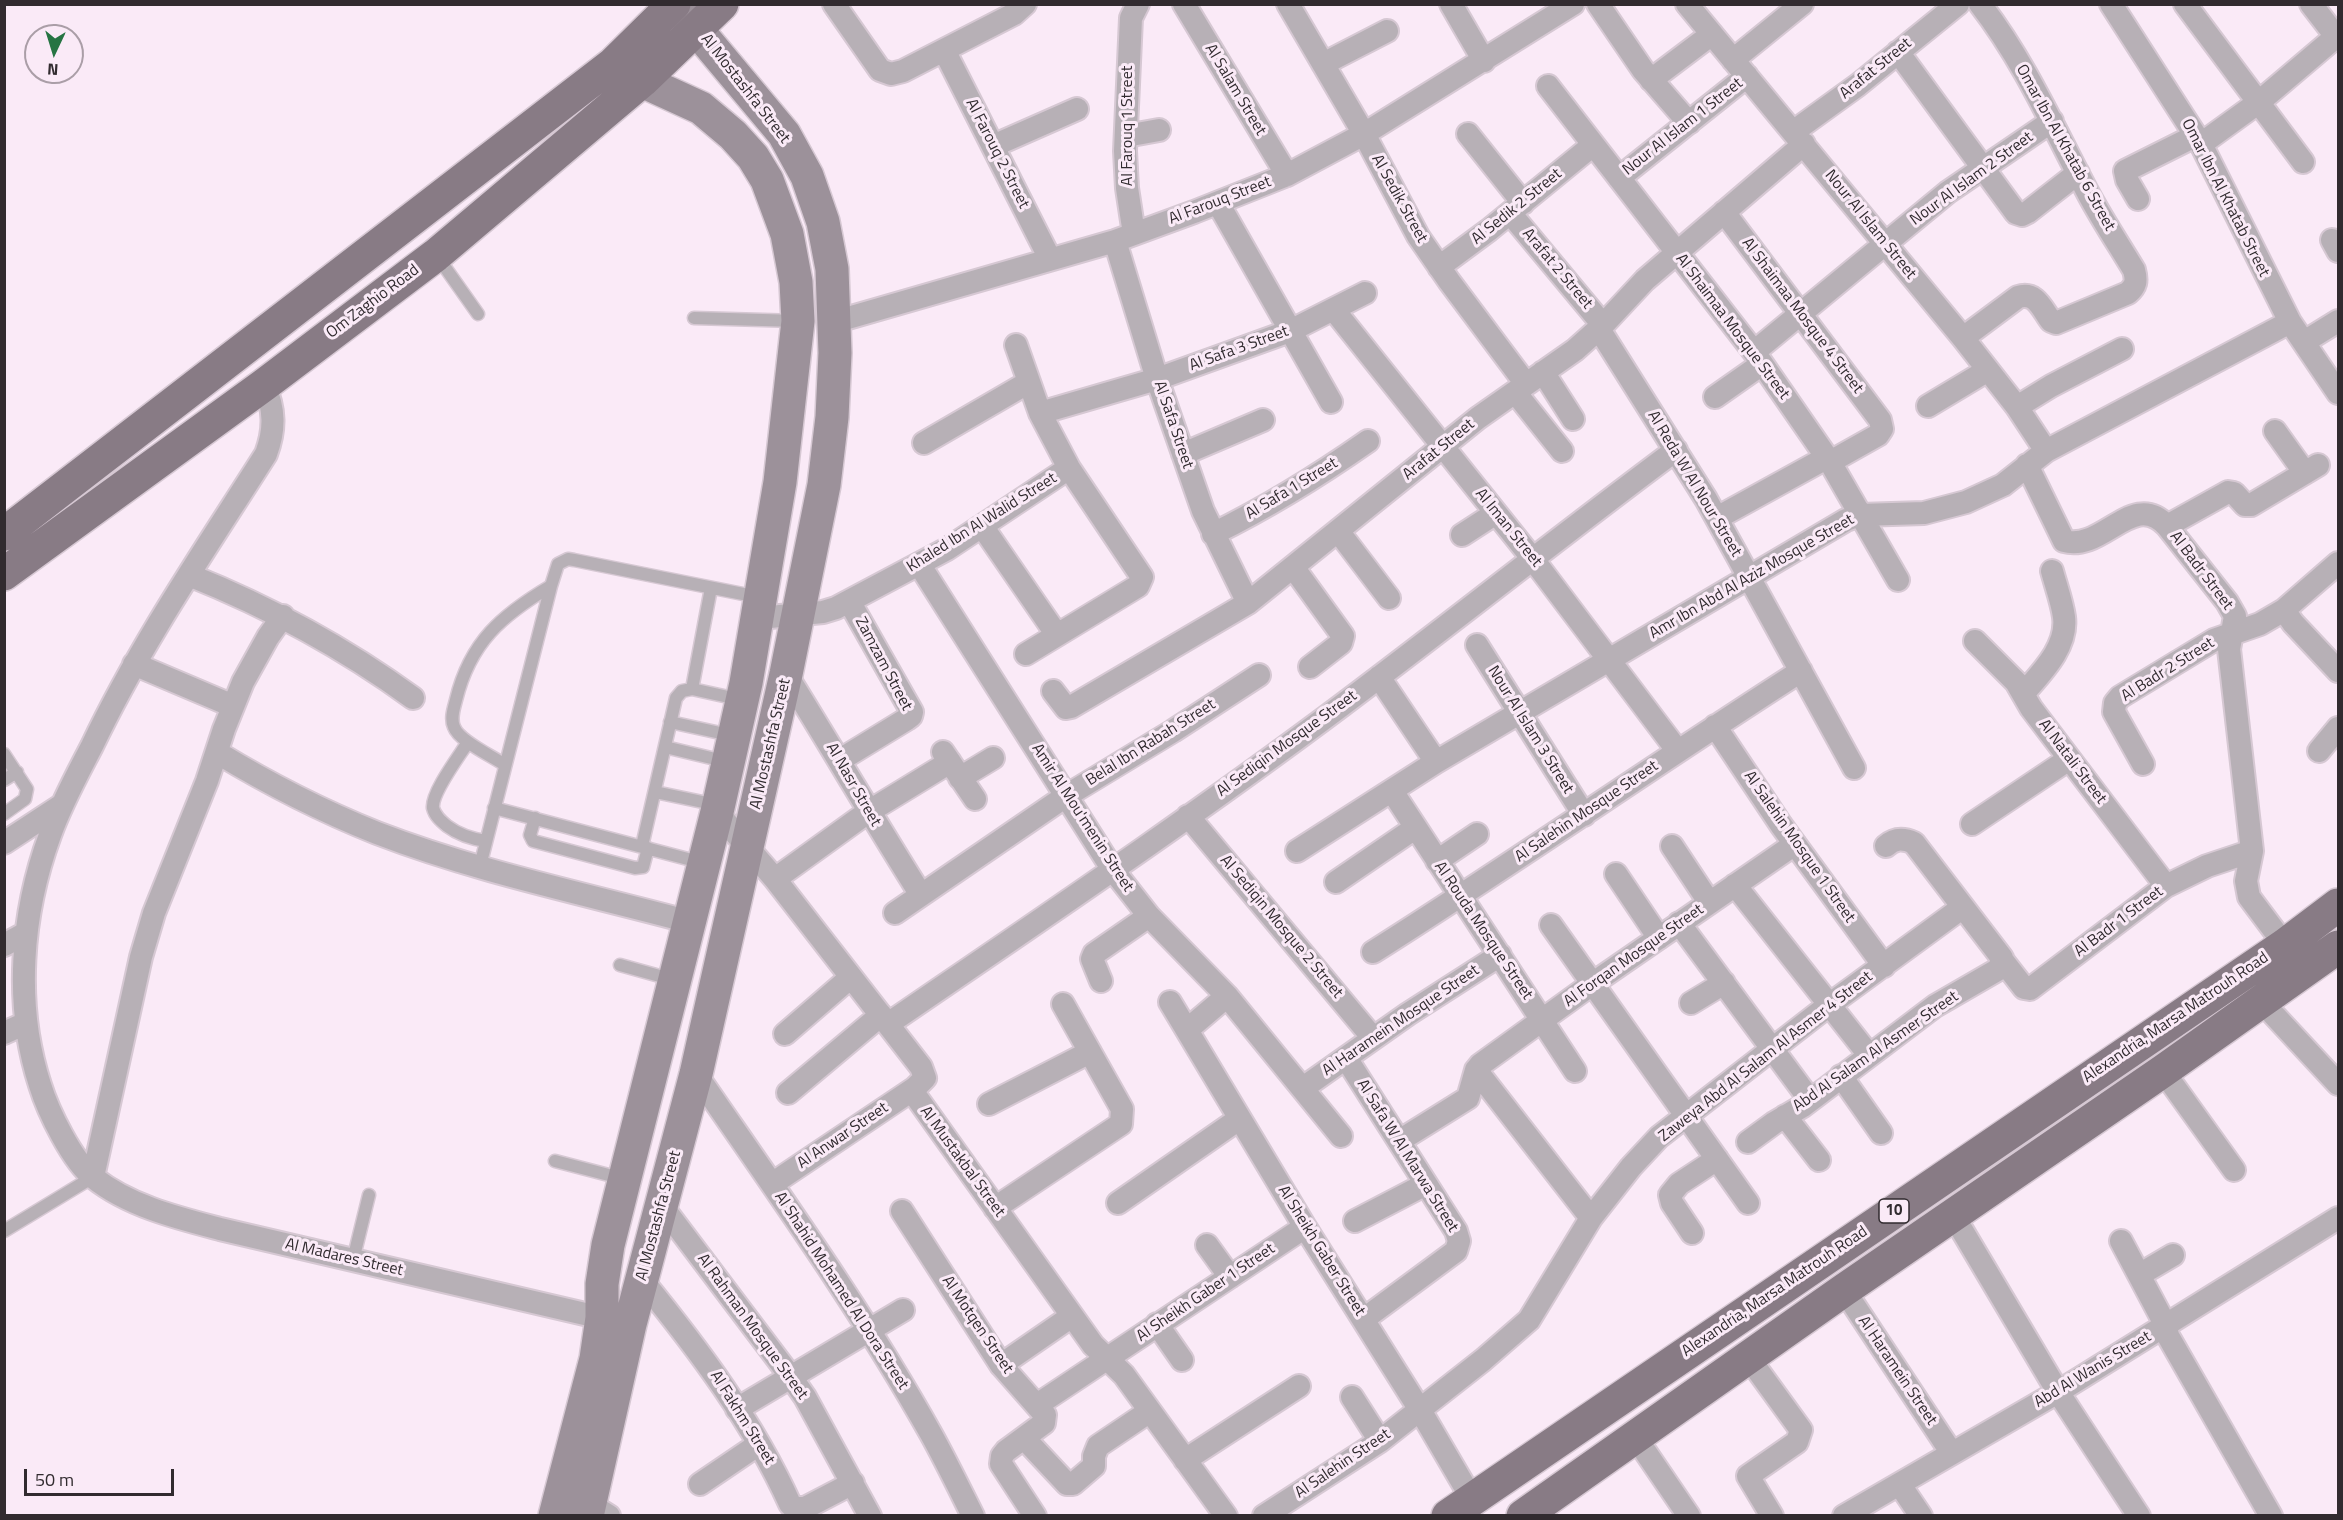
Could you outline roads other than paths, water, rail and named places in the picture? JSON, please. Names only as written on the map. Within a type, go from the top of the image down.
[{"type":"main road","name":"Om Zaghio Road","points":[[4,534],[682,12],[722,4]]},
{"type":"main road","name":"Om Zaghio Road","points":[[4,574],[264,385],[436,255],[642,81],[682,12]]},
{"type":"main road","name":"Alexandria, Marsa Matrouh Road","points":[[1460,1507],[2284,945],[2338,905]]},
{"type":"main road","name":"Alexandria, Marsa Matrouh Road","points":[[1523,1515],[2338,947]]},
{"type":"street","points":[[834,4],[880,70],[891,74],[1014,14],[1025,4]]},
{"type":"street","name":"Al Salam Street","points":[[1184,4],[1287,175]]},
{"type":"street","name":"Al Sedik Street","points":[[1288,4],[1364,134],[1418,236],[1528,383]]},
{"type":"street","points":[[1451,4],[1484,61]]},
{"type":"street","name":"Al Farouq Street","points":[[834,322],[1125,237],[1287,175],[1364,134],[1573,4]]},
{"type":"street","points":[[1598,4],[1651,80],[1689,123]]},
{"type":"street","name":"Nour Al Islam Street","points":[[1687,4],[1988,370],[2017,407],[2046,451]]},
{"type":"street","name":"Nour Al Islam 1 Street","points":[[1619,178],[1689,123],[1802,4]]},
{"type":"street","name":"Arafat Street","points":[[1053,691],[1061,704],[1066,708],[1071,707],[1248,603],[1478,418],[1575,350],[1601,327],[1644,280],[1724,212],[1798,138],[1858,85],[1959,4]]},
{"type":"street","name":"Omar Ibn Al Khatab 6 Street","points":[[1962,338],[2018,297],[2026,294],[2033,297],[2056,323],[2128,293],[2134,287],[2137,279],[2052,121],[2015,57],[1980,4]]},
{"type":"street","name":"Omar Ibn Al Khatab Street","points":[[2111,4],[2198,140],[2290,322],[2338,393]]},
{"type":"street","points":[[2185,4],[2303,162]]},
{"type":"street","points":[[2138,199],[2127,180],[2125,171],[2198,140],[2259,102],[2338,37],[2311,4]]},
{"type":"street","name":"Al Farouq 1 Street","points":[[1125,237],[1126,136],[1135,11]]},
{"type":"street","name":"Al Mostashfa Street","points":[[595,1512],[630,1324],[696,1074],[786,674],[825,474],[832,417],[834,322],[832,269],[823,222],[807,176],[784,134],[682,12]]},
{"type":"street","points":[[1323,64],[1387,31]]},
{"type":"street","points":[[1651,80],[1712,34]]},
{"type":"street","name":"Al Farouq 2 Street","points":[[944,50],[1050,259]]},
{"type":"street","points":[[1898,52],[2016,213],[2022,214],[2078,173]]},
{"type":"street","points":[[555,1515],[595,1365],[602,1318],[600,1304],[605,1264],[743,700],[760,608],[789,414],[798,321],[792,258],[778,207],[767,180],[753,158],[733,135],[701,108],[642,81],[613,64]]},
{"type":"street","points":[[701,108],[735,75]]},
{"type":"street","name":"Al Shaimaa Mosque Street","points":[[1548,86],[1758,358],[1828,460],[1899,580]]},
{"type":"street","points":[[993,146],[1077,109]]},
{"type":"street","name":"Nour Al Islam 2 Street","points":[[1715,397],[1802,314],[1885,243],[1982,168],[2052,121]]},
{"type":"street","points":[[1126,136],[1159,130]]},
{"type":"street","name":"Arafat 2 Street","points":[[1468,134],[1516,208],[1601,327]]},
{"type":"street","name":"Al Sedik 2 Street","points":[[1439,267],[1593,145]]},
{"type":"street","points":[[1218,203],[1331,402]]},
{"type":"street","name":"Al Shaimaa Mosque 4 Street","points":[[1724,212],[1880,420],[1882,429],[1878,435],[1828,460]]},
{"type":"street","name":"Al Safa Street","points":[[1125,237],[1157,379],[1213,534],[1248,603]]},
{"type":"street","name":"Al Safa 3 Street","points":[[1040,413],[1157,379],[1290,331],[1365,293]]},
{"type":"street","name":"Al Iman Street","points":[[1334,310],[1610,658],[1677,750]]},
{"type":"street","points":[[2304,342],[2338,321]]},
{"type":"street","name":"Amr Ibn Abd Al Aziz Mosque Street","points":[[1297,851],[1436,762],[1846,520],[1860,515],[1924,513],[1966,502],[2003,485],[2046,451],[2290,322]]},
{"type":"street","name":"Al Reda W Al Nour Street","points":[[1601,327],[1717,518],[1854,768]]},
{"type":"street","points":[[1016,345],[1040,413],[1069,468],[1142,577],[1138,586],[1026,654]]},
{"type":"street","points":[[2017,407],[2051,386],[2122,349]]},
{"type":"street","points":[[1929,406],[1988,370]]},
{"type":"street","points":[[924,443],[1029,382]]},
{"type":"street","points":[[1528,383],[1573,419]]},
{"type":"street","points":[[1528,383],[1562,450]]},
{"type":"street","name":"Al Madares Street","points":[[264,385],[272,407],[273,419],[273,431],[266,454],[134,664],[62,805],[39,868],[26,933],[24,993],[26,1023],[35,1071],[52,1117],[70,1148],[93,1177],[116,1192],[167,1214],[220,1229],[602,1318]]},
{"type":"street","points":[[1183,454],[1263,420]]},
{"type":"street","points":[[2167,526],[2222,493],[2234,493],[2241,503],[2251,505],[2311,469],[2275,431]]},
{"type":"street","name":"Al Safa 1 Street","points":[[1213,534],[1253,515],[1305,485],[1368,441]]},
{"type":"street","name":"Al Sediqin Mosque Street","points":[[788,1093],[885,1020],[1113,870],[1188,816],[1378,676],[1676,450]]},
{"type":"street","points":[[1717,518],[1828,460]]},
{"type":"street","name":"Al Badr Street","points":[[2027,465],[2064,541],[2075,544],[2088,541],[2133,515],[2147,513],[2159,518],[2227,602],[2235,616],[2229,649],[2252,851],[2246,881],[2248,897],[2284,945]]},
{"type":"street","name":"Khaled Ibn Al Walid Street","points":[[760,608],[799,613],[823,612],[849,601],[919,564],[1069,468]]},
{"type":"street","points":[[1462,535],[1496,513]]},
{"type":"street","points":[[981,526],[1057,635]]},
{"type":"street","points":[[1338,531],[1389,598]]},
{"type":"street","name":"Al Badr 2 Street","points":[[2143,764],[2114,712],[2115,703],[2120,697],[2214,640],[2260,624],[2284,610],[2338,563]]},
{"type":"street","name":"Amir Al Mou'menin Street","points":[[919,564],[1113,870],[1149,916],[1227,996],[1341,1136]]},
{"type":"street","points":[[1293,567],[1343,636],[1341,643],[1310,667]]},
{"type":"street","points":[[2023,694],[2053,658],[2062,637],[2065,619],[2052,571]]},
{"type":"street","points":[[189,575],[283,616],[350,654],[413,698]]},
{"type":"street","name":"Zamzam Street","points":[[840,760],[907,719],[912,712],[849,601]]},
{"type":"street","points":[[2284,610],[2293,623],[2338,671]]},
{"type":"street","points":[[93,1177],[147,935],[218,753],[233,705],[255,659],[283,616]]},
{"type":"street","name":"Al Natali Street","points":[[1976,640],[2016,682],[2031,708],[2166,886]]},
{"type":"street","name":"Nour Al Islam 3 Street","points":[[1478,645],[1584,815]]},
{"type":"street","points":[[134,664],[233,705]]},
{"type":"street","name":"Al Salehin Mosque Street","points":[[1373,952],[1584,815],[1677,750],[1801,671]]},
{"type":"street","name":"Al Nasr Street","points":[[786,674],[840,760],[868,812],[921,895]]},
{"type":"street","name":"Belal Ibn Rabah Street","points":[[895,913],[1066,796],[1259,675]]},
{"type":"street","points":[[1378,676],[1436,762]]},
{"type":"street","name":"Al Salehin Mosque 1 Street","points":[[1715,726],[1795,844],[1884,966]]},
{"type":"street","points":[[2319,751],[2338,728]]},
{"type":"street","points":[[218,753],[256,776],[337,816],[411,845],[480,866],[690,922]]},
{"type":"street","points":[[774,879],[868,812],[951,764],[993,758]]},
{"type":"street","points":[[1972,824],[2069,759]]},
{"type":"street","points":[[951,764],[975,799]]},
{"type":"street","name":"Al Rouda Mosque Street","points":[[1392,790],[1575,1071]]},
{"type":"street","points":[[4,843],[62,805]]},
{"type":"street","name":"Al Mustakbal Street","points":[[717,809],[924,1072],[924,1078],[915,1088],[915,1095],[1093,1345],[1117,1366],[1226,1515]]},
{"type":"street","name":"Al Sediqin Mosque 2 Street","points":[[1188,816],[1373,1038]]},
{"type":"street","points":[[1336,882],[1415,828]]},
{"type":"street","points":[[1437,861],[1477,834]]},
{"type":"street","points":[[1886,846],[1892,840],[1905,839],[1914,843],[2003,961]]},
{"type":"street","name":"Al Forqan Mosque Street","points":[[1476,1070],[1592,984],[1795,844]]},
{"type":"street","points":[[1672,846],[1709,903]]},
{"type":"street","name":"Al Badr 1 Street","points":[[2003,961],[2024,988],[2030,989],[2166,886],[2207,866],[2252,851]]},
{"type":"street","points":[[1616,874],[1659,938]]},
{"type":"street","points":[[1735,885],[1869,1055]]},
{"type":"street","name":"Zaweya Abd Al Salam Al Asmer 4 Street","points":[[1420,1410],[1529,1320],[1591,1218],[1631,1167],[1659,1137],[1829,1005],[1964,907]]},
{"type":"street","points":[[1101,981],[1092,959],[1094,954],[1149,916]]},
{"type":"street","points":[[1679,923],[1810,1100]]},
{"type":"street","points":[[1551,925],[1748,1203]]},
{"type":"street","points":[[4,945],[26,933]]},
{"type":"street","name":"Al Haramein Mosque Street","points":[[1303,1088],[1373,1038],[1500,955]]},
{"type":"street","name":"Abd Al Salam Al Asmer Street","points":[[1748,1142],[1810,1100],[1935,1006],[1999,969],[2003,961]]},
{"type":"street","points":[[785,1034],[851,977]]},
{"type":"street","points":[[1691,1003],[1724,983]]},
{"type":"street","points":[[1187,1030],[1227,996]]},
{"type":"street","points":[[2261,1001],[2338,1084]]},
{"type":"street","name":"Al Sheikh Gaber Street","points":[[1170,1002],[1305,1227],[1420,1410],[1460,1507]]},
{"type":"street","points":[[996,1208],[1120,1124],[1122,1109],[1063,1004]]},
{"type":"street","points":[[4,1033],[26,1023]]},
{"type":"street","points":[[989,1104],[1090,1052]]},
{"type":"street","name":"Al Safa W Al Marwa Street","points":[[1346,1058],[1456,1231],[1459,1241],[1456,1251],[1364,1319]]},
{"type":"street","points":[[1399,1141],[1468,1098],[1476,1070]]},
{"type":"street","points":[[1476,1070],[1591,1218]]},
{"type":"street","points":[[2163,1071],[2234,1170]]},
{"type":"street","name":"Al Shahid Mohamed Al Dora Street","points":[[696,1074],[772,1184],[868,1331],[931,1434],[973,1515]]},
{"type":"street","points":[[1841,1077],[1881,1133]]},
{"type":"street","name":"Al Anwar Street","points":[[772,1184],[915,1088]]},
{"type":"street","points":[[1785,1116],[1819,1160]]},
{"type":"street","points":[[1118,1203],[1239,1119]]},
{"type":"street","points":[[634,1144],[675,1156]]},
{"type":"street","points":[[1692,1233],[1672,1203],[1670,1195],[1679,1184],[1717,1158]]},
{"type":"street","points":[[1355,1221],[1426,1184]]},
{"type":"street","name":"Al Rahman Mosque Street","points":[[662,1206],[791,1377],[870,1515]]},
{"type":"street","name":"Al Motqen Street","points":[[902,1211],[1001,1365],[1037,1405]]},
{"type":"street","points":[[1953,1215],[2058,1392],[2139,1515]]},
{"type":"street","name":"Abd Al Wanis Street","points":[[1844,1515],[1900,1485],[1951,1452],[2058,1392],[2338,1218]]},
{"type":"street","name":"Al Sheikh Gaber 1 Street","points":[[1037,1405],[1305,1227]]},
{"type":"street","points":[[2121,1241],[2166,1326],[2168,1336],[2271,1515]]},
{"type":"street","points":[[1207,1245],[1230,1277]]},
{"type":"street","points":[[2139,1275],[2173,1255]]},
{"type":"street","name":"Al Fakhm Street","points":[[642,1281],[695,1345],[759,1444],[794,1508],[805,1508],[853,1483]]},
{"type":"street","name":"Al Haramein Street","points":[[1844,1290],[1951,1452]]},
{"type":"street","points":[[737,1409],[903,1310]]},
{"type":"street","points":[[1001,1365],[1072,1316]]},
{"type":"street","points":[[1157,1324],[1182,1360]]},
{"type":"street","points":[[1748,1357],[1802,1430],[1797,1442],[1748,1476],[1772,1515]]},
{"type":"street","points":[[1185,1460],[1299,1386]]},
{"type":"street","points":[[1352,1397],[1380,1441]]},
{"type":"street","points":[[1035,1515],[1001,1464],[1002,1456],[1006,1451],[1046,1419],[1037,1405]]},
{"type":"street","name":"Al Salehin Street","points":[[1264,1515],[1380,1441],[1420,1410]]},
{"type":"street","points":[[1024,1438],[1067,1484],[1073,1484],[1094,1466],[1094,1456],[1098,1446],[1150,1412]]},
{"type":"street","points":[[1636,1438],[1689,1515]]},
{"type":"street","points":[[699,1484],[759,1444]]},
{"type":"street","points":[[1900,1485],[1921,1515]]},
{"type":"lane","points":[[436,255],[478,314]]},
{"type":"lane","points":[[694,318],[798,321]]},
{"type":"lane","points":[[480,866],[558,564],[568,559],[711,588],[760,608]]},
{"type":"lane","points":[[505,765],[458,734],[452,720],[459,687],[469,662],[483,640],[500,620],[551,586]]},
{"type":"lane","points":[[692,689],[711,588]]},
{"type":"lane","points":[[534,818],[530,837],[533,841],[635,868],[643,867],[655,792],[676,698],[682,691],[692,689],[743,700]]},
{"type":"lane","points":[[670,722],[732,749]]},
{"type":"lane","points":[[468,742],[435,795],[434,809],[436,815],[450,828],[474,839],[486,841]]},
{"type":"lane","points":[[665,747],[732,749]]},
{"type":"lane","points":[[4,754],[25,784],[27,795],[25,799],[4,814]]},
{"type":"lane","points":[[4,780],[17,772]]},
{"type":"lane","points":[[655,792],[717,809]]},
{"type":"lane","points":[[495,808],[704,863]]},
{"type":"lane","points":[[620,965],[675,980]]},
{"type":"lane","points":[[555,1161],[625,1179]]},
{"type":"lane","points":[[4,1231],[93,1177]]},
{"type":"lane","points":[[353,1260],[369,1195]]}]
